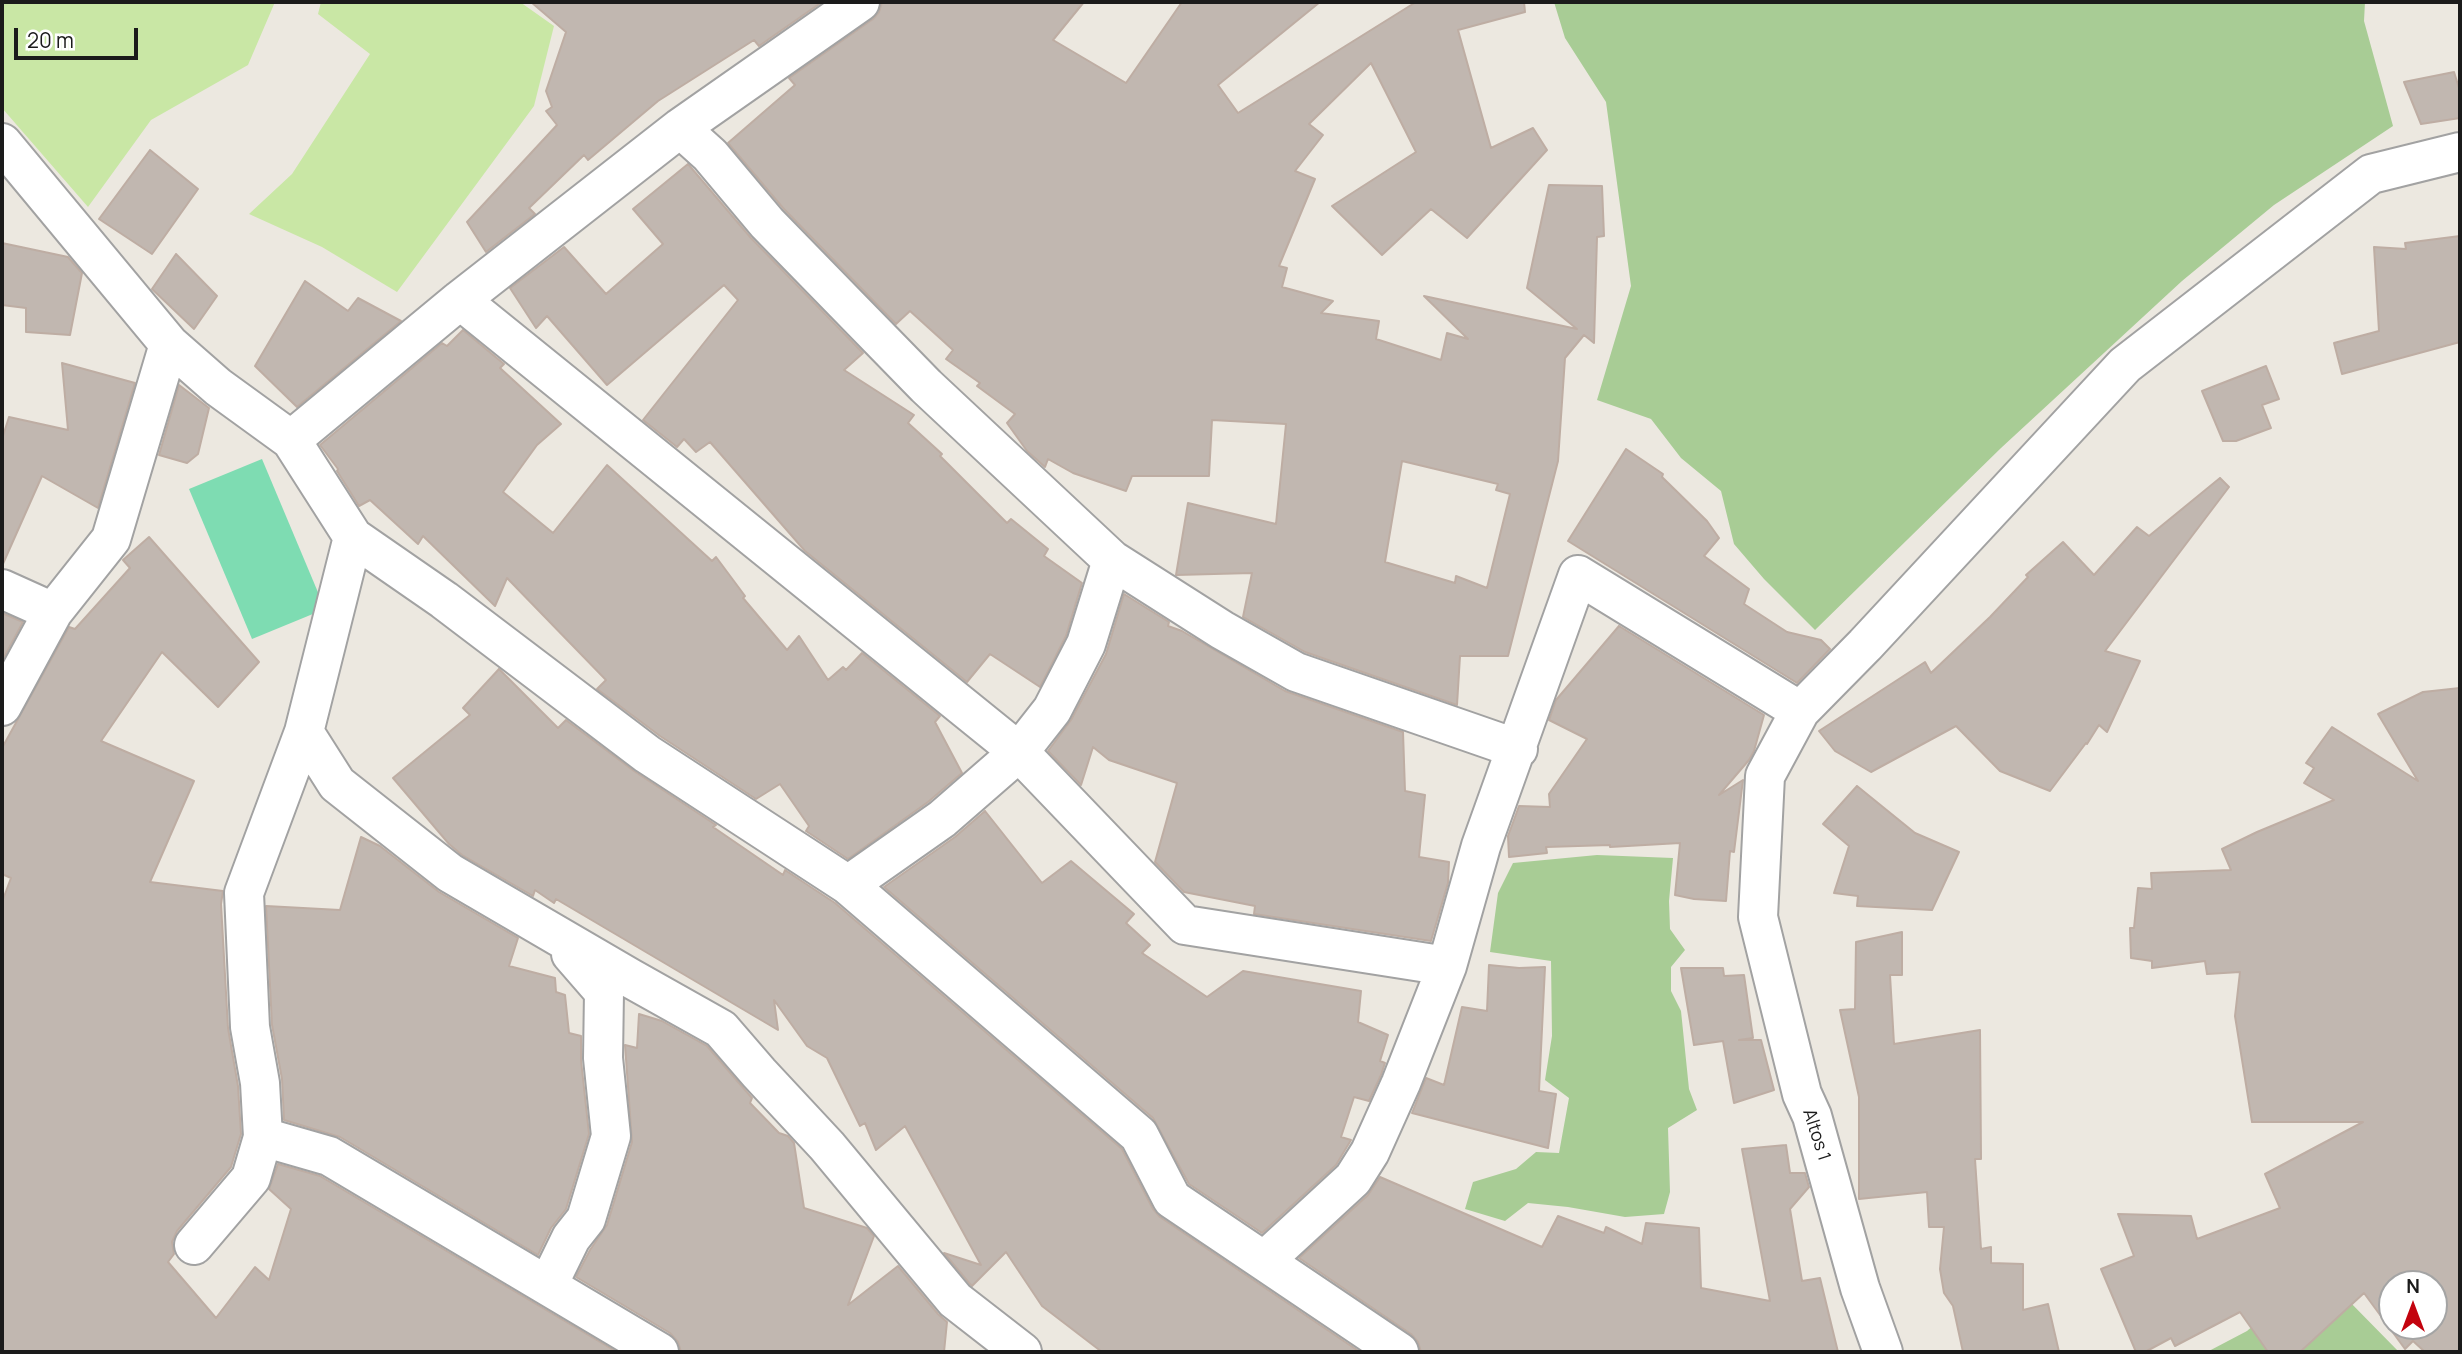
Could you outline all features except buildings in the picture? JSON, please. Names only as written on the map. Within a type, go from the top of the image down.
[{"type":"street","points":[[291,440],[460,300],[680,128],[860,2]]},
{"type":"street","points":[[680,128],[710,155],[767,223],[926,386],[1112,560],[1222,631],[1296,672],[1518,749]]},
{"type":"street","points":[[2,143],[169,344],[218,387],[291,440],[353,537],[444,600],[647,754],[848,885],[1139,1135],[1172,1199],[1399,1352]]},
{"type":"street","name":"Altos 1","points":[[1882,1352],[1860,1288],[1812,1116],[1802,1094],[1758,917],[1765,776],[1800,711],[1865,645],[2125,365],[2371,174],[2460,152]]},
{"type":"street","points":[[460,300],[1019,751],[1185,925],[1447,966]]},
{"type":"street","points":[[2,706],[53,612],[111,539],[169,344]]},
{"type":"street","points":[[194,1245],[251,1178],[263,1137],[260,1083],[250,1027],[244,893],[304,732],[353,537]]},
{"type":"street","points":[[848,885],[942,819],[1019,751],[1052,710],[1080,655],[1112,560]]},
{"type":"street","points":[[1264,1261],[1353,1179],[1370,1153],[1447,966],[1481,846],[1518,749],[1578,575],[1800,711]]},
{"type":"street","points":[[2,589],[53,612]]},
{"type":"street","points":[[304,732],[337,784],[450,873],[722,1029],[836,1157],[956,1300],[1022,1352]]},
{"type":"street","points":[[548,1285],[572,1238],[586,1219],[611,1136],[603,1058],[604,992],[554,934]]},
{"type":"street","points":[[263,1137],[328,1156],[659,1352]]},
{"type":"green space","points":[[2,2],[275,2],[248,65],[151,120],[88,207],[2,108]]},
{"type":"green space","points":[[321,2],[520,2],[554,26],[534,106],[397,292],[322,247],[249,214],[292,174],[370,54],[318,14]]},
{"type":"green space","points":[[1554,2],[2365,2],[2364,21],[2393,126],[2274,205],[2182,281],[2001,448],[1815,630],[1764,579],[1734,544],[1721,491],[1681,458],[1651,419],[1597,400],[1631,286],[1606,102],[1565,38]]},
{"type":"green space","points":[[262,459],[325,609],[252,639],[189,489]]},
{"type":"green space","points":[[1597,855],[1673,858],[1669,901],[1670,929],[1685,950],[1671,967],[1671,991],[1681,1011],[1689,1089],[1697,1110],[1668,1128],[1670,1192],[1664,1214],[1625,1217],[1528,1203],[1505,1221],[1465,1209],[1473,1182],[1516,1169],[1536,1152],[1559,1153],[1569,1098],[1545,1080],[1552,1036],[1551,961],[1490,952],[1498,893],[1513,863]]},
{"type":"green space","points":[[2345,1297],[2378,1331],[2378,1340],[2387,1340],[2399,1352],[2207,1352],[2247,1331],[2271,1310]]}]
